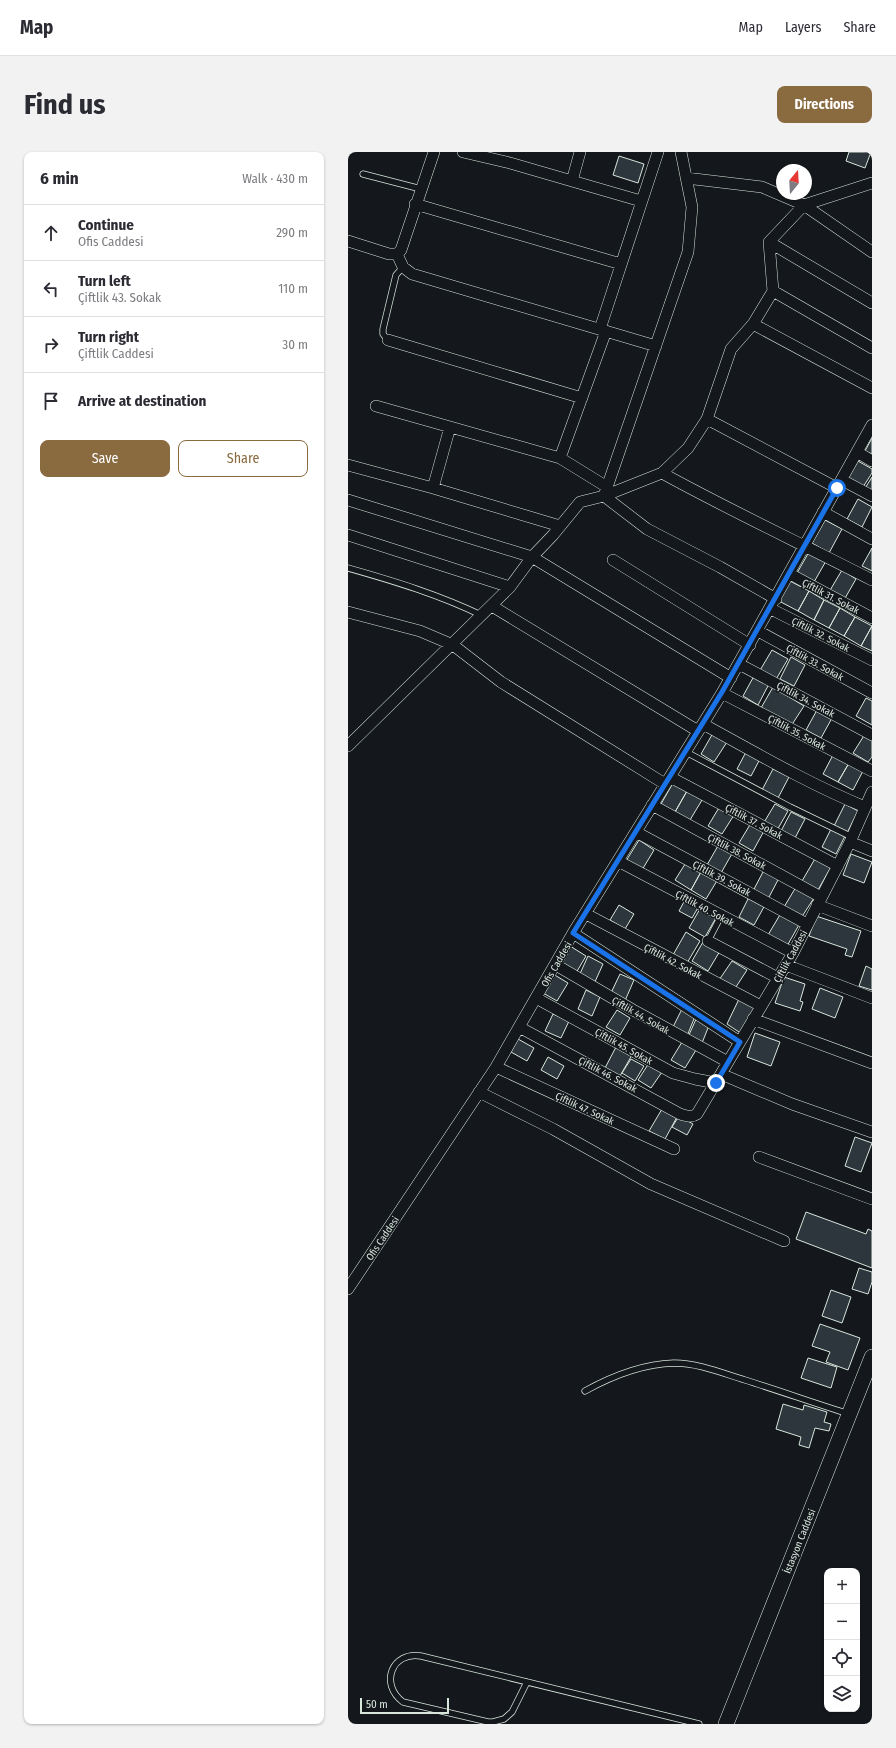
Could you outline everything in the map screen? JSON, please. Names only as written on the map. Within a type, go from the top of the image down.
[{"type":"main road","name":"İstasyon Caddesi","points":[[726,1724],[872,1357]]},
{"type":"street","points":[[348,241],[389,254],[397,254],[401,250],[415,204],[434,152]]},
{"type":"street","points":[[463,152],[510,163],[641,201]]},
{"type":"street","points":[[510,163],[513,152]]},
{"type":"street","points":[[572,181],[580,152]]},
{"type":"street","points":[[560,458],[582,398],[621,264],[658,152]]},
{"type":"street","points":[[606,492],[688,252],[692,207],[681,152]]},
{"type":"street","points":[[686,178],[762,187],[804,205],[872,252]]},
{"type":"street","points":[[348,746],[510,588],[532,557],[580,502],[662,473],[688,448],[707,418],[731,349],[753,324],[773,291],[769,242],[804,205],[872,183]]},
{"type":"street","points":[[415,204],[621,264]]},
{"type":"street","points":[[769,242],[872,303]]},
{"type":"street","points":[[397,254],[403,267],[412,274],[656,346]]},
{"type":"street","points":[[773,291],[872,348]]},
{"type":"street","points":[[753,324],[872,388]]},
{"type":"street","points":[[388,340],[582,398]]},
{"type":"street","name":"Çiftlik 32. Sokak","points":[[376,406],[560,458],[606,492],[647,529],[720,567],[773,604],[872,660]]},
{"type":"street","points":[[707,418],[839,484],[872,496]]},
{"type":"street","name":"Ofis Caddesi","points":[[348,1289],[496,1067],[556,965],[573,933],[731,678],[872,425]]},
{"type":"street","points":[[433,488],[450,427]]},
{"type":"street","points":[[857,452],[872,461]]},
{"type":"street","points":[[348,465],[433,488],[560,526]]},
{"type":"street","points":[[662,473],[726,508],[805,545],[872,580]]},
{"type":"street","points":[[348,500],[532,557],[731,678]]},
{"type":"street","points":[[823,512],[872,539]]},
{"type":"street","points":[[348,535],[510,588]]},
{"type":"street","points":[[613,560],[750,645]]},
{"type":"street","name":"Çiftlik 31. Sokak","points":[[790,574],[872,618]]},
{"type":"street","points":[[492,606],[701,728],[839,796],[866,807]]},
{"type":"street","name":"Çiftlik 37. Sokak","points":[[348,612],[420,631],[453,644],[501,682],[667,780],[838,866]]},
{"type":"street","name":"Çiftlik 33. Sokak","points":[[758,631],[872,693]]},
{"type":"street","name":"Çiftlik 34. Sokak","points":[[739,664],[872,735]]},
{"type":"street","name":"Çiftlik 35. Sokak","points":[[722,692],[872,771]]},
{"type":"street","name":"Çiftlik Caddesi","points":[[697,1114],[793,953],[851,840],[872,792]]},
{"type":"street","name":"Çiftlik 38. Sokak","points":[[652,805],[819,901],[872,926]]},
{"type":"street","name":"Çiftlik 39. Sokak","points":[[636,832],[807,924]]},
{"type":"street","points":[[851,840],[872,851]]},
{"type":"street","name":"Çiftlik 40. Sokak","points":[[618,862],[793,953]]},
{"type":"street","name":"Çiftlik 42. Sokak","points":[[586,914],[761,1006]]},
{"type":"street","points":[[573,933],[740,1042]]},
{"type":"street","points":[[708,941],[778,978]]},
{"type":"street","name":"Çiftlik 44. Sokak","points":[[556,965],[633,1010],[728,1062]]},
{"type":"street","points":[[786,965],[872,998]]},
{"type":"street","name":"Çiftlik 45. Sokak","points":[[536,998],[673,1073],[696,1079],[718,1079],[872,1132]]},
{"type":"street","points":[[753,1019],[872,1063]]},
{"type":"street","name":"Çiftlik 46. Sokak","points":[[519,1027],[680,1114],[691,1117],[697,1114]]},
{"type":"street","name":"Çiftlik 47. Sokak","points":[[496,1067],[674,1149]]},
{"type":"street","points":[[479,1092],[553,1129],[651,1184],[784,1241]]},
{"type":"street","points":[[759,1157],[872,1199]]},
{"type":"lane","points":[[363,174],[421,189]]},
{"type":"lane","points":[[388,340],[383,334],[382,329],[396,275],[403,267]]},
{"type":"lane","points":[[348,568],[398,582],[452,602],[483,616]]},
{"type":"lane","points":[[686,752],[851,840]]},
{"type":"lane","points":[[708,941],[721,916]]},
{"type":"lane","points":[[585,1391],[629,1371],[659,1364],[682,1363],[708,1368],[849,1414]]},
{"type":"lane","points":[[527,1682],[508,1716],[498,1721],[488,1722],[403,1702],[398,1698],[392,1688],[390,1676],[399,1661],[415,1655],[527,1682],[699,1724]]},
{"type":"building","points":[[849,152],[871,152],[865,168],[846,161]]},
{"type":"building","points":[[619,156],[644,164],[638,183],[613,175]]},
{"type":"building","points":[[872,438],[872,454],[865,451]]},
{"type":"building","points":[[858,461],[872,469],[872,473],[863,487],[848,478]]},
{"type":"building","points":[[872,477],[872,495],[864,490]]},
{"type":"building","points":[[858,499],[872,507],[862,527],[847,519]]},
{"type":"building","points":[[825,520],[842,529],[829,553],[812,543]]},
{"type":"building","points":[[872,548],[872,571],[862,566]]},
{"type":"building","points":[[809,552],[826,561],[814,582],[797,573]]},
{"type":"building","points":[[842,570],[856,579],[844,600],[829,592]]},
{"type":"building","points":[[790,581],[809,591],[798,611],[779,601]]},
{"type":"building","points":[[809,591],[824,600],[814,620],[798,611]]},
{"type":"building","points":[[824,600],[840,608],[829,628],[814,620]]},
{"type":"building","points":[[840,608],[855,617],[844,636],[829,628]]},
{"type":"building","points":[[855,617],[872,626],[861,646],[844,636]]},
{"type":"building","points":[[872,626],[872,651],[861,646]]},
{"type":"building","points":[[772,650],[788,659],[775,681],[759,672]]},
{"type":"building","points":[[791,657],[805,665],[794,686],[780,679]]},
{"type":"building","points":[[754,676],[769,684],[758,705],[743,696]]},
{"type":"building","points":[[773,687],[804,706],[791,726],[761,708]]},
{"type":"building","points":[[866,698],[872,701],[872,725],[856,716]]},
{"type":"building","points":[[817,710],[832,718],[821,738],[806,730]]},
{"type":"building","points":[[713,733],[727,742],[714,762],[701,754]]},
{"type":"building","points":[[865,734],[872,739],[872,757],[868,762],[853,753]]},
{"type":"building","points":[[746,752],[760,759],[751,776],[737,769]]},
{"type":"building","points":[[833,755],[849,763],[838,782],[823,774]]},
{"type":"building","points":[[849,763],[863,771],[853,790],[838,782]]},
{"type":"building","points":[[773,769],[789,777],[778,798],[762,790]]},
{"type":"building","points":[[673,783],[687,791],[675,812],[661,804]]},
{"type":"building","points":[[687,791],[702,800],[690,820],[675,812]]},
{"type":"building","points":[[775,804],[788,811],[776,832],[763,824]]},
{"type":"building","points":[[845,804],[858,811],[847,833],[834,826]]},
{"type":"building","points":[[720,806],[734,815],[722,834],[708,826]]},
{"type":"building","points":[[791,812],[805,819],[795,838],[781,831]]},
{"type":"building","points":[[751,823],[764,831],[753,851],[739,843]]},
{"type":"building","points":[[831,829],[845,836],[836,854],[822,847]]},
{"type":"building","points":[[639,840],[654,850],[642,870],[626,861]]},
{"type":"building","points":[[719,844],[733,852],[721,873],[707,865]]},
{"type":"building","points":[[851,854],[872,862],[864,883],[843,875]]},
{"type":"building","points":[[816,857],[832,865],[818,890],[802,881]]},
{"type":"building","points":[[687,861],[702,870],[691,890],[675,880]]},
{"type":"building","points":[[702,870],[718,879],[706,899],[691,890]]},
{"type":"building","points":[[764,870],[779,878],[768,899],[753,891]]},
{"type":"building","points":[[796,887],[814,898],[801,918],[784,907]]},
{"type":"building","points":[[749,897],[765,905],[754,925],[739,917]]},
{"type":"building","points":[[686,898],[699,906],[692,918],[679,911]]},
{"type":"building","points":[[619,905],[634,914],[625,929],[610,920]]},
{"type":"building","points":[[701,907],[717,916],[705,937],[689,928]]},
{"type":"building","points":[[781,913],[800,923],[787,946],[768,935]]},
{"type":"building","points":[[816,916],[861,931],[852,957],[845,955],[847,949],[809,936]]},
{"type":"building","points":[[686,932],[700,941],[687,963],[673,955]]},
{"type":"building","points":[[703,942],[720,951],[708,971],[692,961]]},
{"type":"building","points":[[570,946],[586,956],[576,973],[560,963]]},
{"type":"building","points":[[588,956],[603,964],[594,984],[579,976]]},
{"type":"building","points":[[732,961],[747,970],[734,990],[719,980]]},
{"type":"building","points":[[866,966],[872,969],[872,990],[859,986]]},
{"type":"building","points":[[553,974],[568,983],[557,1001],[543,993]]},
{"type":"building","points":[[620,974],[634,980],[624,1003],[610,995]]},
{"type":"building","points":[[784,977],[805,984],[800,1001],[803,1002],[800,1011],[775,1003]]},
{"type":"building","points":[[820,988],[843,997],[835,1018],[812,1009]]},
{"type":"building","points":[[586,990],[600,997],[592,1016],[578,1009]]},
{"type":"building","points":[[739,999],[756,1008],[742,1034],[727,1024]]},
{"type":"building","points":[[683,1007],[696,1014],[687,1036],[672,1029]]},
{"type":"building","points":[[617,1010],[630,1018],[620,1035],[606,1027]]},
{"type":"building","points":[[553,1014],[569,1021],[561,1038],[545,1031]]},
{"type":"building","points":[[697,1017],[710,1023],[702,1043],[688,1037]]},
{"type":"building","points":[[755,1033],[780,1042],[771,1066],[747,1057]]},
{"type":"building","points":[[518,1039],[534,1048],[527,1061],[511,1052]]},
{"type":"building","points":[[682,1042],[696,1050],[685,1068],[671,1060]]},
{"type":"building","points":[[616,1047],[632,1055],[620,1076],[605,1068]]},
{"type":"building","points":[[548,1057],[564,1066],[557,1079],[541,1070]]},
{"type":"building","points":[[631,1059],[644,1066],[635,1081],[622,1073]]},
{"type":"building","points":[[649,1063],[662,1072],[651,1088],[638,1080]]},
{"type":"building","points":[[662,1109],[677,1117],[665,1139],[649,1131]]},
{"type":"building","points":[[679,1116],[693,1124],[687,1135],[672,1127]]},
{"type":"building","points":[[855,1137],[872,1143],[861,1172],[845,1166]]},
{"type":"building","points":[[806,1212],[866,1234],[868,1229],[872,1231],[872,1268],[796,1239]]},
{"type":"building","points":[[859,1268],[872,1272],[872,1282],[868,1294],[852,1289]]},
{"type":"building","points":[[831,1290],[851,1297],[842,1323],[822,1316]]},
{"type":"building","points":[[820,1324],[860,1338],[848,1370],[826,1362],[830,1352],[812,1346]]},
{"type":"building","points":[[808,1358],[837,1367],[831,1388],[801,1378]]},
{"type":"building","points":[[783,1404],[803,1410],[804,1405],[827,1412],[824,1422],[831,1424],[829,1431],[815,1428],[809,1448],[799,1445],[801,1437],[776,1429]]},
{"type":"route","points":[[716,1083],[740,1042],[573,933],[722,692],[771,609],[837,488]]}]
